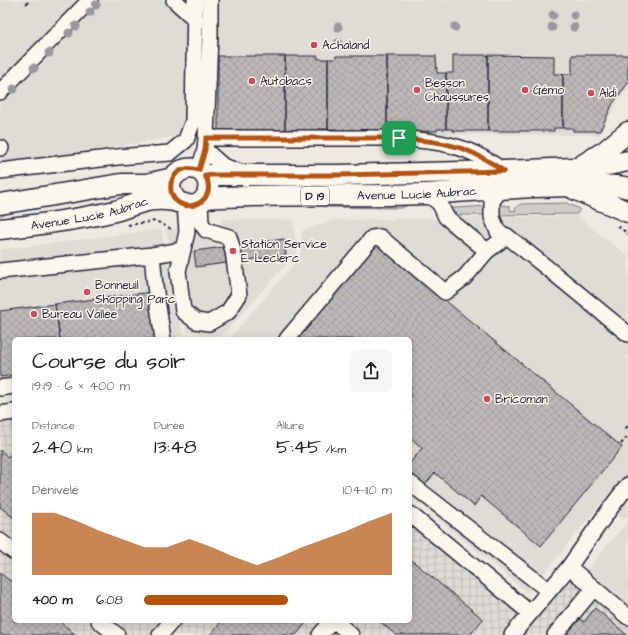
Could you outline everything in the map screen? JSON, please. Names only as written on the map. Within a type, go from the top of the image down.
[{"type":"main road","points":[[578,167],[605,151],[628,132]]},
{"type":"main road","name":"Avenue Lucie Aubrac","points":[[0,229],[112,212],[149,200],[163,199],[192,202],[250,195],[425,194],[578,167],[598,167],[628,161]]},
{"type":"main road","name":"Avenue Lucie Aubrac","points":[[0,204],[121,184],[147,184],[173,178],[178,172],[184,169],[192,168],[202,173],[503,180],[565,185],[618,186],[628,188]]},
{"type":"main road","points":[[173,178],[170,186],[172,194],[192,202],[209,187],[202,173]]},
{"type":"main road","points":[[565,185],[628,212]]},
{"type":"street","points":[[0,92],[90,0]]},
{"type":"street","points":[[174,0],[196,20]]},
{"type":"street","points":[[2,172],[116,157],[170,153],[186,140],[193,121],[194,36],[196,20],[195,0]]},
{"type":"street","points":[[202,173],[206,144],[210,0]]},
{"type":"street","points":[[206,144],[399,138],[428,140],[466,150],[486,160],[503,180],[492,201],[492,217],[498,232],[507,236],[576,290],[628,334]]},
{"type":"street","points":[[206,144],[223,166],[248,174]]},
{"type":"street","points":[[425,194],[440,204],[446,217],[487,251]]},
{"type":"street","points":[[192,202],[201,223],[206,230],[229,237],[233,251],[239,295],[228,312],[209,323],[196,321],[183,311],[178,271],[192,202]]},
{"type":"street","points":[[289,337],[372,238],[380,237],[445,292],[464,277],[487,251],[507,236]]},
{"type":"street","points":[[0,272],[152,255],[183,250]]},
{"type":"street","points":[[152,255],[163,337]]},
{"type":"street","points":[[0,388],[12,386]]},
{"type":"street","points":[[0,414],[12,412]]},
{"type":"street","points":[[412,485],[549,591]]},
{"type":"street","points":[[512,635],[569,567],[628,485]]},
{"type":"street","points":[[412,516],[530,613]]},
{"type":"street","points":[[0,540],[12,550]]},
{"type":"street","points":[[569,567],[628,617]]},
{"type":"street","points":[[555,635],[594,588]]},
{"type":"street","points":[[102,623],[117,635]]},
{"type":"street","points":[[160,635],[170,623]]},
{"type":"street","points":[[320,635],[331,623]]},
{"type":"street","points":[[336,623],[351,635]]},
{"type":"path","points":[[26,4],[30,0]]},
{"type":"path","points":[[628,426],[626,428],[628,430]]},
{"type":"path","points":[[621,444],[628,436]]},
{"type":"shaded area","name":"Achaland","points":[[0,0],[628,0],[628,90],[618,101],[599,135],[196,133],[0,166]]},
{"type":"shaded area","points":[[325,202],[416,202],[401,208],[325,207]]},
{"type":"shaded area","points":[[566,203],[580,209],[577,214],[495,215],[497,205],[510,206],[510,210],[515,211],[516,207],[521,204]]},
{"type":"shaded area","points":[[487,206],[487,215],[449,215],[450,209],[454,208]]},
{"type":"shaded area","points":[[577,216],[628,256],[628,515],[624,520],[603,501],[528,593],[412,498],[412,337],[231,337],[300,257],[302,231],[334,220]]},
{"type":"shaded area","points":[[223,219],[293,220],[297,252],[221,337],[201,337],[197,332],[187,332],[187,324],[180,310],[166,229],[217,227]]},
{"type":"shaded area","name":"Bonneuil Shopping Parc","points":[[161,229],[183,336],[195,335],[195,337],[12,337],[12,391],[0,393],[0,250]]},
{"type":"shaded area","points":[[12,411],[12,623],[412,623],[412,520],[525,614],[569,564],[628,613],[628,635],[0,635],[0,412]]},
{"type":"shaded area","points":[[628,521],[628,608],[584,573]]},
{"type":"building","points":[[453,55],[488,55],[488,131],[453,131],[453,129],[446,129],[446,73],[453,73]]},
{"type":"building","name":"Gémo","points":[[488,55],[554,56],[554,74],[563,74],[563,128],[554,128],[554,131],[488,131]]},
{"type":"building","name":"Aldi","points":[[572,55],[628,55],[628,83],[613,103],[600,131],[573,131],[573,128],[563,128],[563,74],[572,74]]},
{"type":"building","name":"Autobacs","points":[[218,56],[285,56],[285,132],[218,132]]},
{"type":"building","points":[[285,56],[318,56],[318,59],[328,59],[328,129],[318,129],[318,132],[285,132]]},
{"type":"building","points":[[336,56],[387,56],[387,132],[336,132],[336,129],[328,129],[328,59],[335,59]]},
{"type":"building","name":"Besson Chaussures","points":[[387,56],[436,56],[437,73],[446,73],[446,129],[437,129],[437,131],[387,132]]},
{"type":"building","points":[[284,239],[286,255],[196,267],[194,251]]},
{"type":"building","name":"Bricoman","points":[[375,242],[622,447],[541,546],[481,496],[474,506],[435,473],[422,488],[412,480],[412,460],[422,448],[412,439],[412,337],[297,337]]},
{"type":"building","points":[[152,292],[158,337],[60,337],[55,304]]},
{"type":"building","points":[[55,304],[60,337],[12,337],[12,375],[0,377],[0,311]]},
{"type":"building","points":[[0,450],[8,457],[12,452],[12,516],[0,507]]},
{"type":"building","points":[[412,561],[483,619],[470,635],[396,635],[381,623],[412,623]]},
{"type":"building","points":[[0,573],[12,582],[12,623],[61,623],[76,635],[0,635]]},
{"type":"building","points":[[595,608],[627,635],[565,635],[580,619],[584,622]]},
{"type":"building","points":[[220,623],[306,623],[296,635],[210,635]]},
{"type":"place","name":"Achaland","points":[[314,45]]},
{"type":"place","name":"Autobacs","points":[[252,81]]},
{"type":"place","name":"Besson Chaussures","points":[[417,90]]},
{"type":"place","name":"Gémo","points":[[525,90]]},
{"type":"place","name":"Aldi","points":[[591,93]]},
{"type":"place","name":"Station Service E. Leclerc","points":[[233,251]]},
{"type":"place","name":"Bonneuil Shopping Parc","points":[[87,292]]},
{"type":"place","name":"Bureau Vallée","points":[[34,314]]},
{"type":"place","name":"Bricoman","points":[[487,399]]},
{"type":"route","points":[[206,138],[399,138],[428,140],[466,150],[504,171],[339,175],[205,175],[209,187],[208,193],[200,203],[194,206],[185,206],[178,202],[172,194],[170,186],[173,178],[178,172],[184,169],[192,168],[199,170],[205,150],[206,138]]}]
